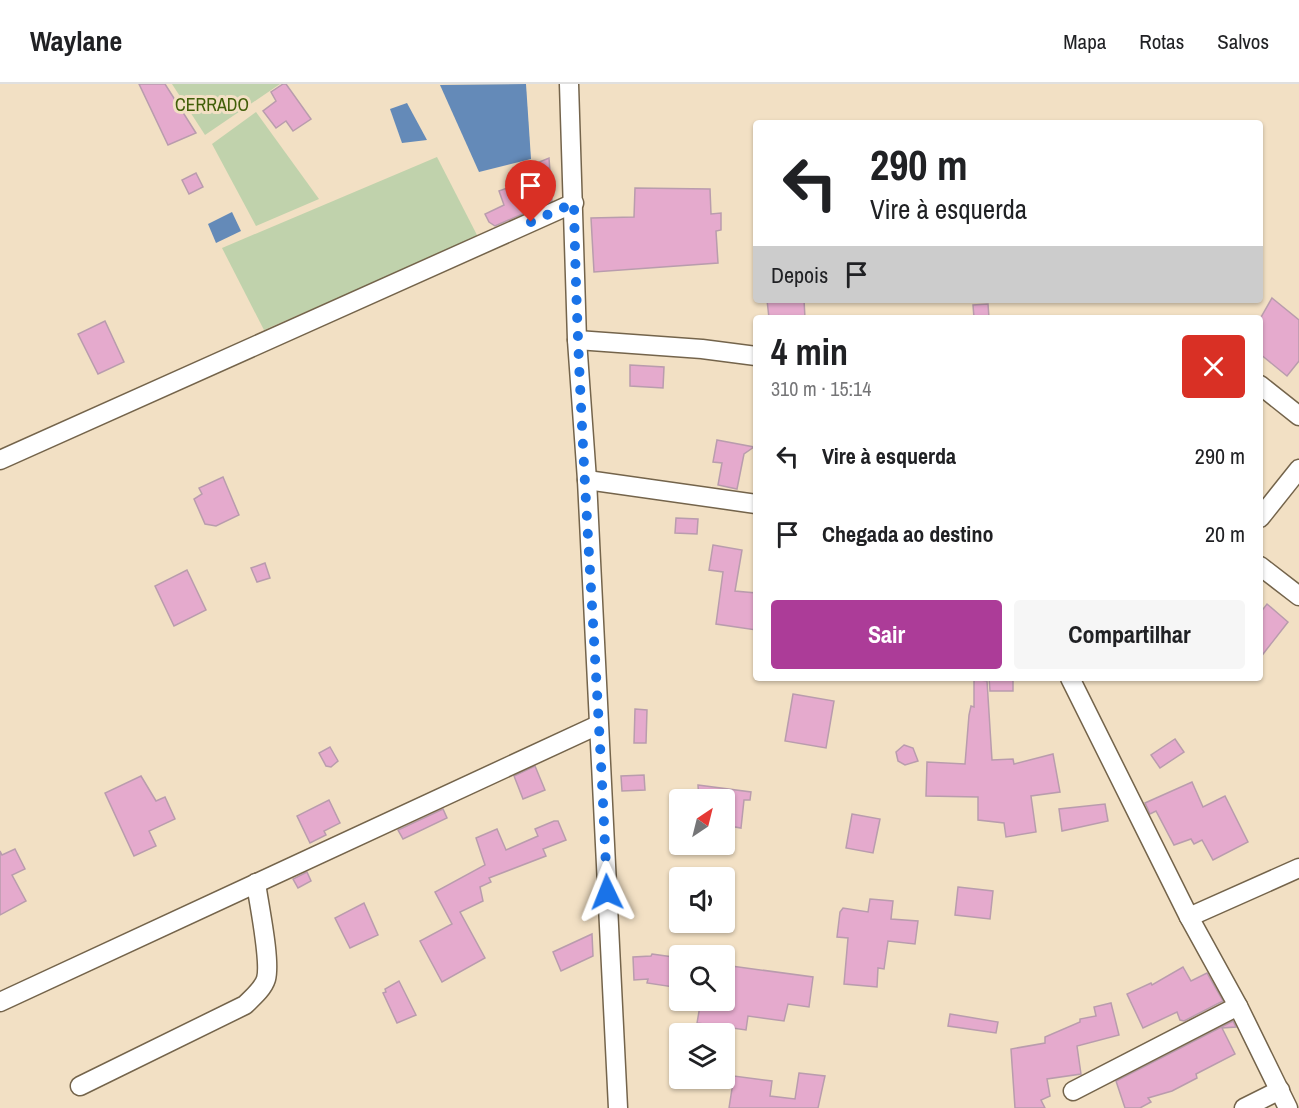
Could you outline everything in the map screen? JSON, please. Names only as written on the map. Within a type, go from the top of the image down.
[{"type":"street","points":[[568,84],[574,203],[577,340],[587,480],[618,1108]]},
{"type":"street","points":[[0,460],[574,203]]},
{"type":"street","points":[[577,340],[702,349],[753,356]]},
{"type":"street","points":[[1263,387],[1299,416]]},
{"type":"street","points":[[1263,514],[1299,469]]},
{"type":"street","points":[[587,480],[753,504]]},
{"type":"street","points":[[1263,568],[1299,596]]},
{"type":"street","points":[[1071,681],[1189,917],[1238,1006],[1288,1108]]},
{"type":"street","points":[[0,1002],[598,725]]},
{"type":"street","points":[[1189,917],[1299,868]]},
{"type":"street","points":[[80,1086],[245,1005],[255,996],[266,980],[256,883]]},
{"type":"street","points":[[1073,1091],[1238,1006]]},
{"type":"street","points":[[1244,1108],[1280,1090]]},
{"type":"green space","name":"CERRADO","points":[[172,84],[280,84],[205,135]]},
{"type":"green space","points":[[256,112],[319,199],[256,226],[212,144]]},
{"type":"green space","points":[[437,157],[478,237],[264,330],[222,248]]},
{"type":"water","points":[[526,84],[531,159],[479,172],[440,85]]},
{"type":"water","points":[[407,103],[427,140],[402,143],[390,109]]},
{"type":"water","points":[[232,212],[241,231],[216,243],[208,224]]},
{"type":"building","points":[[139,84],[165,84],[196,133],[168,145]]},
{"type":"building","points":[[286,84],[311,119],[293,131],[286,121],[276,128],[263,111],[276,101],[271,92]]},
{"type":"building","points":[[549,158],[552,201],[495,226],[489,222],[485,214],[504,205],[499,191],[518,184],[516,179],[529,173],[527,167]]},
{"type":"building","points":[[196,173],[203,187],[189,194],[182,180]]},
{"type":"building","points":[[635,188],[710,189],[711,214],[721,213],[721,230],[716,231],[718,263],[594,272],[591,218],[634,217]]},
{"type":"building","points":[[1272,298],[1299,320],[1299,361],[1287,376],[1263,356],[1262,315]]},
{"type":"building","points":[[767,303],[804,303],[805,315],[769,315]]},
{"type":"building","points":[[988,304],[989,315],[974,315],[973,305]]},
{"type":"building","points":[[105,321],[124,362],[98,374],[78,334]]},
{"type":"building","points":[[630,365],[664,367],[663,388],[630,386]]},
{"type":"building","points":[[717,440],[753,447],[744,454],[737,489],[718,485],[722,463],[713,462]]},
{"type":"building","points":[[223,477],[239,515],[216,526],[205,524],[194,499],[202,494],[199,488]]},
{"type":"building","points":[[676,518],[698,519],[697,534],[675,533]]},
{"type":"building","points":[[713,545],[742,550],[735,591],[753,593],[753,630],[716,624],[723,572],[709,570]]},
{"type":"building","points":[[265,563],[270,578],[257,582],[251,568]]},
{"type":"building","points":[[187,570],[206,610],[174,626],[155,586]]},
{"type":"building","points":[[1267,604],[1288,622],[1263,654],[1263,609]]},
{"type":"building","points":[[974,681],[987,681],[992,760],[1013,759],[1014,764],[1053,754],[1060,792],[1031,796],[1036,832],[1006,837],[1004,823],[978,820],[978,797],[926,796],[927,762],[965,764],[969,715],[971,706],[974,707]]},
{"type":"building","points":[[989,681],[1013,681],[1013,691],[990,691]]},
{"type":"building","points":[[793,694],[834,701],[826,748],[785,741]]},
{"type":"building","points":[[635,709],[647,710],[646,743],[634,743]]},
{"type":"building","points":[[1175,739],[1184,752],[1160,768],[1151,755]]},
{"type":"building","points":[[904,745],[913,748],[918,761],[905,765],[898,761],[896,752]]},
{"type":"building","points":[[330,747],[338,761],[331,767],[326,766],[319,753]]},
{"type":"building","points":[[535,766],[545,790],[523,799],[514,776]]},
{"type":"building","points":[[644,775],[645,790],[622,791],[621,776]]},
{"type":"building","points":[[141,776],[156,801],[165,797],[175,819],[149,831],[156,846],[134,856],[105,793]]},
{"type":"building","points":[[1192,782],[1203,807],[1225,796],[1248,842],[1213,860],[1202,840],[1194,844],[1191,839],[1174,845],[1156,811],[1150,814],[1145,803]]},
{"type":"building","points":[[698,785],[728,789],[698,789]]},
{"type":"building","points":[[735,790],[751,792],[750,800],[744,800],[741,828],[735,827]]},
{"type":"building","points":[[329,800],[340,823],[324,831],[326,835],[310,843],[297,816]]},
{"type":"building","points":[[1105,804],[1108,821],[1062,831],[1059,809]]},
{"type":"building","points":[[443,809],[447,818],[403,839],[398,830]]},
{"type":"building","points":[[852,814],[880,819],[873,853],[846,848]]},
{"type":"building","points":[[558,821],[566,840],[543,849],[546,856],[489,878],[491,882],[480,887],[483,901],[460,912],[485,958],[442,982],[420,941],[452,924],[435,892],[485,865],[476,838],[497,829],[506,850],[538,836],[535,829]]},
{"type":"building","points":[[15,849],[25,869],[12,875],[26,901],[0,915],[0,851],[2,855]]},
{"type":"building","points":[[307,872],[311,881],[298,888],[293,879]]},
{"type":"building","points":[[958,887],[993,891],[990,919],[955,915]]},
{"type":"building","points":[[870,899],[893,901],[891,919],[918,921],[915,944],[888,941],[884,969],[878,968],[877,987],[844,984],[848,938],[837,937],[840,912],[843,908],[868,912]]},
{"type":"building","points":[[364,903],[378,935],[350,948],[335,918]]},
{"type":"building","points":[[592,934],[593,956],[561,971],[553,952]]},
{"type":"building","points":[[652,954],[669,956],[669,986],[647,983],[648,979],[634,980],[633,957],[651,956]]},
{"type":"building","points":[[735,966],[813,977],[809,1007],[788,1004],[784,1021],[748,1016],[746,1030],[735,1028],[735,1023],[697,1023],[699,1011],[735,1011]]},
{"type":"building","points":[[1183,967],[1191,981],[1207,973],[1223,1001],[1184,1021],[1180,1020],[1177,1012],[1143,1028],[1127,994],[1151,983],[1152,985]]},
{"type":"building","points":[[399,981],[416,1015],[397,1023],[383,993],[386,992],[385,989]]},
{"type":"building","points":[[1111,1003],[1119,1035],[1077,1046],[1081,1074],[1047,1079],[1050,1096],[1041,1100],[1045,1108],[1015,1108],[1011,1049],[1045,1043],[1045,1037],[1080,1022],[1080,1019],[1096,1016],[1094,1007]]},
{"type":"building","points":[[950,1014],[998,1022],[996,1033],[948,1026]]},
{"type":"building","points":[[1233,1021],[1236,1027],[1222,1028],[1235,1054],[1196,1074],[1197,1078],[1172,1091],[1148,1098],[1151,1102],[1140,1108],[1125,1108],[1116,1081]]},
{"type":"building","points":[[799,1073],[825,1076],[818,1108],[729,1108],[732,1089],[735,1089],[735,1076],[772,1081],[770,1096],[795,1099]]},
{"type":"route","points":[[531,222],[574,203],[577,340],[587,480],[607,892]]}]
